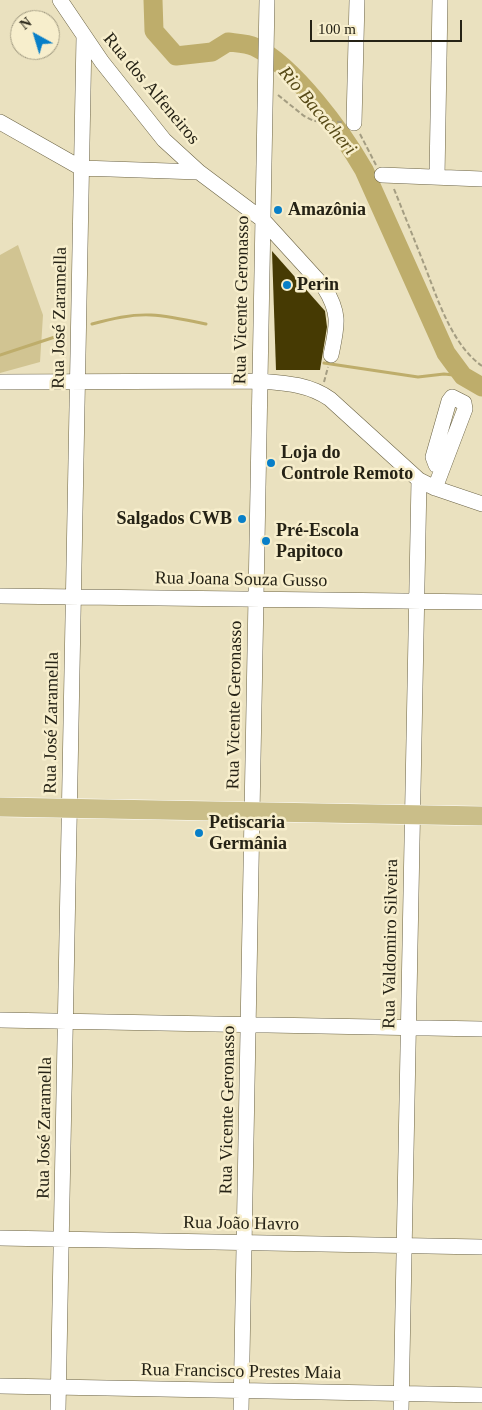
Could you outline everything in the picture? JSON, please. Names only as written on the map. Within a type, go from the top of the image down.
[{"type":"main road","points":[[0,807],[482,816]]},
{"type":"street","name":"Rua dos Alfeneiros","points":[[60,0],[84,37],[152,125],[178,154],[263,220],[318,280],[332,300],[336,311],[337,321],[331,355]]},
{"type":"street","name":"Rua Vicente Geronasso","points":[[241,1410],[267,0]]},
{"type":"street","points":[[354,123],[356,0]]},
{"type":"street","points":[[437,177],[440,0]]},
{"type":"street","name":"Rua José Zaramella","points":[[58,1410],[84,37]]},
{"type":"street","points":[[0,122],[81,168],[199,172]]},
{"type":"street","points":[[382,174],[482,179]]},
{"type":"street","points":[[0,382],[260,381],[295,384],[320,392],[340,407],[419,480],[434,488],[482,504]]},
{"type":"street","points":[[434,488],[442,467]]},
{"type":"street","name":"Rua Valdomiro Silveira","points":[[401,1410],[419,480]]},
{"type":"street","name":"Rua Joana Souza Gusso","points":[[0,596],[482,602]]},
{"type":"street","points":[[0,1020],[482,1029]]},
{"type":"street","name":"Rua João Havro","points":[[0,1238],[482,1247]]},
{"type":"street","name":"Rua Francisco Prestes Maia","points":[[0,1386],[482,1395]]},
{"type":"path","points":[[265,86],[304,116],[314,121],[354,123],[382,174],[392,183],[440,305],[452,330],[470,356],[482,366]]},
{"type":"shaded area","points":[[18,245],[43,315],[40,362],[0,373],[0,255]]},
{"type":"building","name":"Perin","points":[[272,251],[325,311],[327,327],[320,370],[276,370]]},
{"type":"waterway","name":"Rio Bacacheri","points":[[153,0],[154,31],[176,56],[212,52],[228,42],[252,46],[270,56],[301,84],[316,101],[343,137],[364,170],[446,353],[463,376],[482,387]]},
{"type":"waterway","points":[[92,324],[136,315],[171,317],[206,324]]},
{"type":"waterway","points":[[0,355],[64,334]]},
{"type":"waterway","points":[[324,363],[418,377],[444,374],[463,376]]},
{"type":"place","name":"Amazônia","points":[[278,210]]},
{"type":"place","name":"Perin","points":[[287,285]]},
{"type":"place","name":"Loja do Controle Remoto","points":[[271,463]]},
{"type":"place","name":"Salgados CWB","points":[[242,519]]},
{"type":"place","name":"Pré-Escola Papitoco","points":[[266,541]]},
{"type":"place","name":"Petiscaria Germânia","points":[[199,833]]}]
